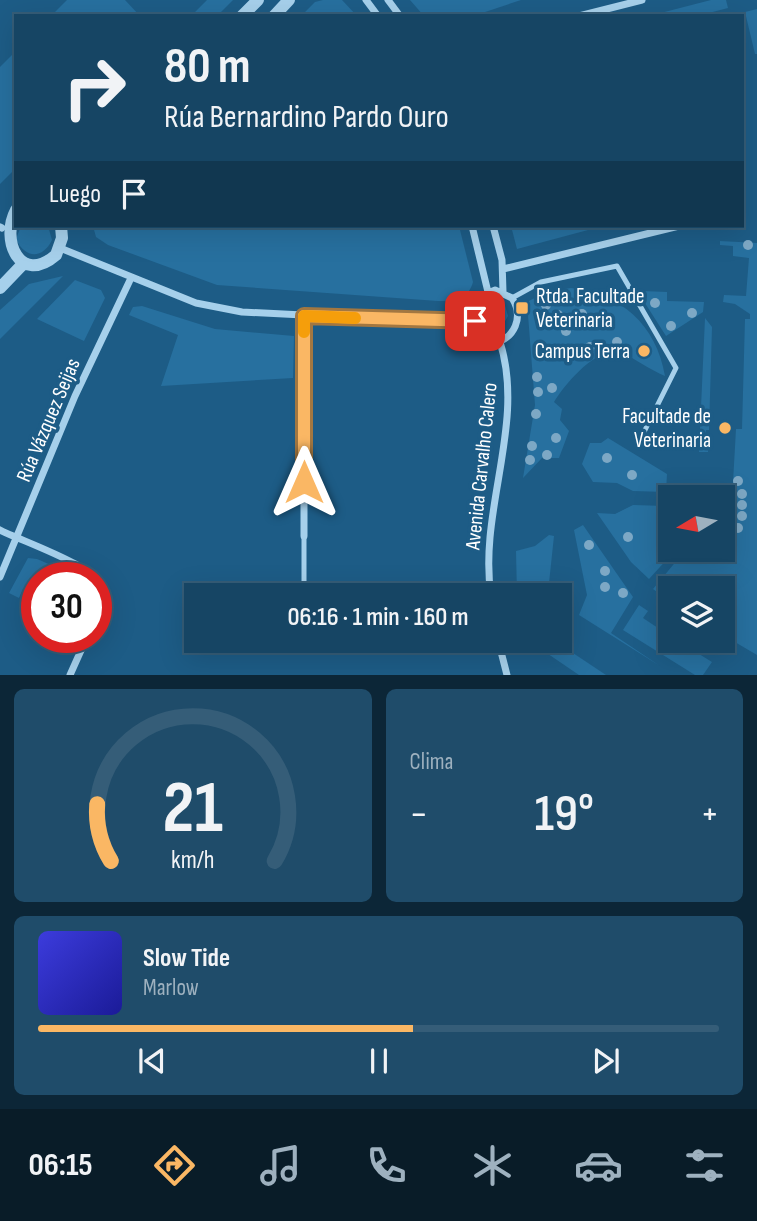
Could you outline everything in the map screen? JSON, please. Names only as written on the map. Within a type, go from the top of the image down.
[{"type":"street","points":[[244,14],[258,0]]},
{"type":"street","points":[[276,14],[289,0]]},
{"type":"street","points":[[587,14],[642,0]]},
{"type":"street","points":[[14,212],[1,228],[3,254],[22,265],[34,266],[48,262],[60,248],[61,228]]},
{"type":"street","points":[[472,228],[488,292],[477,307],[475,321],[486,340],[500,342],[508,337],[517,322],[516,305],[512,298],[503,292],[488,292]]},
{"type":"street","points":[[494,228],[503,269],[503,292]]},
{"type":"street","points":[[503,269],[671,228]]},
{"type":"street","points":[[60,248],[196,303],[242,312],[475,321]]},
{"type":"street","points":[[0,288],[22,265]]},
{"type":"street","name":"Rúa Vázquez Seijas","points":[[0,576],[75,396],[131,278]]},
{"type":"street","points":[[304,316],[304,536]]},
{"type":"street","name":"Avenida Carvalho Calero","points":[[491,583],[491,535],[508,377],[500,342]]},
{"type":"street","points":[[0,530],[70,562]]},
{"type":"street","points":[[70,675],[80,653]]},
{"type":"street","points":[[501,653],[507,675]]},
{"type":"lane","points":[[512,298],[541,282],[617,266],[676,368],[642,436]]},
{"type":"lane","points":[[304,536],[304,583]]},
{"type":"shaded area","points":[[67,0],[125,0],[138,14],[53,14]]},
{"type":"shaded area","points":[[207,0],[233,0],[219,14],[195,12]]},
{"type":"shaded area","points":[[342,0],[355,14],[303,14],[315,2]]},
{"type":"shaded area","points":[[410,0],[521,0],[479,14],[422,14]]},
{"type":"shaded area","points":[[711,0],[726,0],[728,8],[705,14],[657,14]]},
{"type":"shaded area","points":[[757,9],[757,54],[755,54],[745,12]]},
{"type":"shaded area","points":[[14,53],[14,170],[0,184],[0,67]]},
{"type":"shaded area","points":[[20,228],[49,228],[52,240],[44,251],[34,254],[24,250],[16,239]]},
{"type":"shaded area","points":[[94,228],[460,228],[473,282],[464,296],[455,300],[438,301],[217,285],[108,245],[96,237]]},
{"type":"shaded area","points":[[512,228],[596,228],[517,249]]},
{"type":"shaded area","points":[[720,241],[757,243],[757,655],[735,642],[735,576],[664,576],[676,562],[735,562],[735,485],[733,485],[736,429],[742,429],[745,319],[750,319],[750,314],[735,304],[723,302],[724,295],[746,296],[749,258],[733,256],[733,246],[720,245]]},
{"type":"shaded area","points":[[63,276],[0,339],[0,310],[29,284]]},
{"type":"shaded area","points":[[75,280],[101,290],[105,298],[84,341],[37,319]]},
{"type":"shaded area","points":[[571,288],[606,297],[633,315],[654,341],[665,376],[621,353],[612,352],[592,360],[574,376],[554,402],[562,409],[560,420],[569,431],[559,458],[542,458],[523,478],[535,405],[527,302],[546,292]]},
{"type":"shaded area","points":[[642,291],[667,292],[667,301],[704,302],[703,312],[666,336],[643,300]]},
{"type":"shaded area","points":[[494,300],[504,302],[508,316],[500,330],[487,331],[484,318]]},
{"type":"shaded area","points":[[142,306],[215,329],[294,336],[293,378],[161,386],[178,335],[129,315],[133,307]]},
{"type":"shaded area","points":[[705,318],[712,327],[709,430],[706,430],[705,436],[709,437],[708,452],[699,452]]},
{"type":"shaded area","points":[[608,438],[667,474],[666,485],[658,485],[658,492],[633,491],[617,483],[593,482],[582,464],[590,443],[601,443]]},
{"type":"shaded area","points":[[633,505],[658,506],[658,562],[665,562],[649,579],[631,562],[597,513],[615,514]]},
{"type":"shaded area","points":[[583,525],[633,597],[611,633],[660,666],[579,615],[587,595],[574,530]]},
{"type":"shaded area","points":[[549,535],[554,536],[549,583],[517,583],[516,551],[535,546]]},
{"type":"shaded area","points":[[28,558],[44,562],[26,562]]},
{"type":"shaded area","points":[[21,571],[19,598],[9,593]]},
{"type":"shaded area","points":[[639,605],[648,611],[643,618],[658,628],[658,652],[623,630]]},
{"type":"shaded area","points":[[572,652],[606,675],[579,675],[547,653]]},
{"type":"shaded area","points":[[660,653],[697,653],[712,662],[703,675],[695,675]]},
{"type":"slow traffic","points":[[304,332],[304,316],[355,318]]},
{"type":"place","name":"Rtda. Facultade Veterinaria","points":[[522,308]]},
{"type":"place","name":"Campus Terra","points":[[644,351]]},
{"type":"place","name":"Facultade de Veterinaria","points":[[725,428]]},
{"type":"route","points":[[304,482],[304,316],[475,321]]}]
